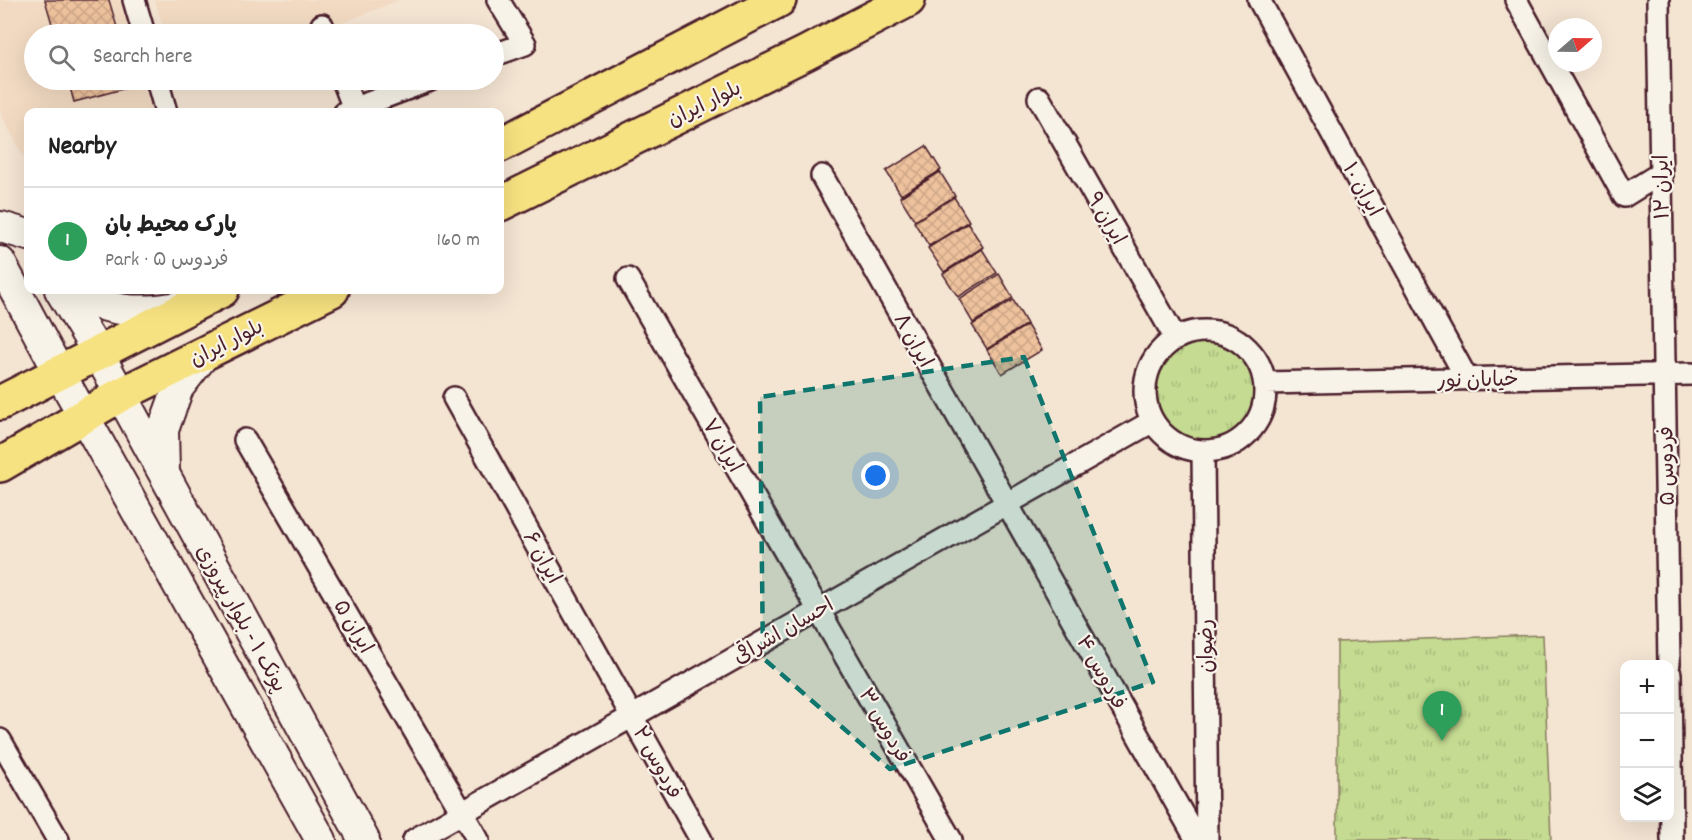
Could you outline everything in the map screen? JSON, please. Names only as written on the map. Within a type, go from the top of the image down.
[{"type":"main road","points":[[504,143],[779,0]]},
{"type":"main road","name":"بلوار ایران","points":[[504,202],[908,0]]},
{"type":"main road","name":"پونک ۱ - بلوار پیروزی","points":[[0,262],[59,372],[321,840]]},
{"type":"main road","points":[[0,290],[0,308]]},
{"type":"main road","name":"پونک ۱ - بلوار پیروزی","points":[[64,294],[364,840]]},
{"type":"main road","points":[[71,294],[91,303],[126,311],[162,311],[210,296]]},
{"type":"main road","name":"بلوار ایران","points":[[84,416],[120,395],[324,294]]},
{"type":"main road","points":[[0,403],[210,296]]},
{"type":"main road","points":[[164,476],[163,430],[178,388],[206,352]]},
{"type":"main road","points":[[0,465],[84,416]]},
{"type":"street","points":[[134,0],[141,24]]},
{"type":"street","points":[[498,0],[525,44],[504,51]]},
{"type":"street","name":"ایران ۱۰","points":[[1258,0],[1467,379]]},
{"type":"street","points":[[1515,0],[1624,196],[1661,173]]},
{"type":"street","name":"ایران ۱۲","points":[[1658,0],[1664,375]]},
{"type":"street","points":[[160,90],[165,108]]},
{"type":"street","points":[[345,90],[348,108]]},
{"type":"street","points":[[357,108],[404,90]]},
{"type":"street","name":"ایران ۹","points":[[1039,98],[1176,339]]},
{"type":"street","name":"ایران ۸","points":[[822,176],[1007,504]]},
{"type":"street","name":"ایران ۷","points":[[628,279],[818,611]]},
{"type":"street","points":[[1194,332],[1213,332],[1232,337],[1248,349],[1259,364],[1265,383],[1264,404],[1256,423],[1242,439],[1224,448],[1203,452],[1183,447],[1166,436],[1153,421],[1146,403],[1146,384],[1151,366],[1161,350],[1176,339],[1194,332]]},
{"type":"street","name":"خیابان نور","points":[[1265,383],[1692,374]]},
{"type":"street","name":"فردوس ۵","points":[[1664,375],[1669,660]]},
{"type":"street","name":"ایران ۶","points":[[454,398],[632,716]]},
{"type":"street","name":"احسان اشراقی","points":[[414,840],[1153,421]]},
{"type":"street","name":"ایران ۵","points":[[246,440],[478,840]]},
{"type":"street","name":"رضوان","points":[[1203,452],[1207,840]]},
{"type":"street","name":"فردوس ۴","points":[[1007,504],[1197,840]]},
{"type":"street","name":"فردوس ۳","points":[[818,611],[951,840]]},
{"type":"street","points":[[1670,714],[1672,840]]},
{"type":"street","name":"فردوس ۲","points":[[632,716],[701,840]]},
{"type":"street","points":[[0,740],[58,840]]},
{"type":"highlighted area","points":[[1024,357],[1153,682],[890,769],[763,658],[760,397]]},
{"type":"shaded area","points":[[0,0],[120,0],[127,24],[24,24],[24,90],[145,90],[151,108],[24,108],[24,157],[0,112]]},
{"type":"shaded area","points":[[155,0],[399,0],[340,24],[162,24]]},
{"type":"green space","points":[[1194,332],[1221,334],[1240,343],[1256,359],[1263,380],[1264,392],[1260,414],[1244,437],[1224,449],[1201,450],[1178,443],[1160,429],[1148,410],[1145,386],[1155,360],[1171,340]]},
{"type":"green space","points":[[1543,635],[1551,840],[1337,840],[1337,642]]},
{"type":"building","points":[[45,0],[109,0],[116,24],[52,24]]},
{"type":"building","points":[[71,90],[119,90],[74,102]]},
{"type":"building","points":[[926,146],[941,170],[901,195],[886,171]]},
{"type":"building","points":[[940,172],[955,196],[915,221],[900,197]]},
{"type":"building","points":[[954,197],[969,221],[929,246],[914,222]]},
{"type":"building","points":[[968,223],[983,247],[944,272],[928,248]]},
{"type":"building","points":[[982,249],[997,273],[958,297],[943,274]]},
{"type":"building","points":[[999,274],[1013,298],[973,323],[959,299]]},
{"type":"building","points":[[1013,300],[1027,324],[987,349],[972,325]]},
{"type":"building","points":[[1027,325],[1042,350],[1002,374],[987,350]]},
{"type":"place","name":"پارک محیط بان","points":[[1442,741]]}]
